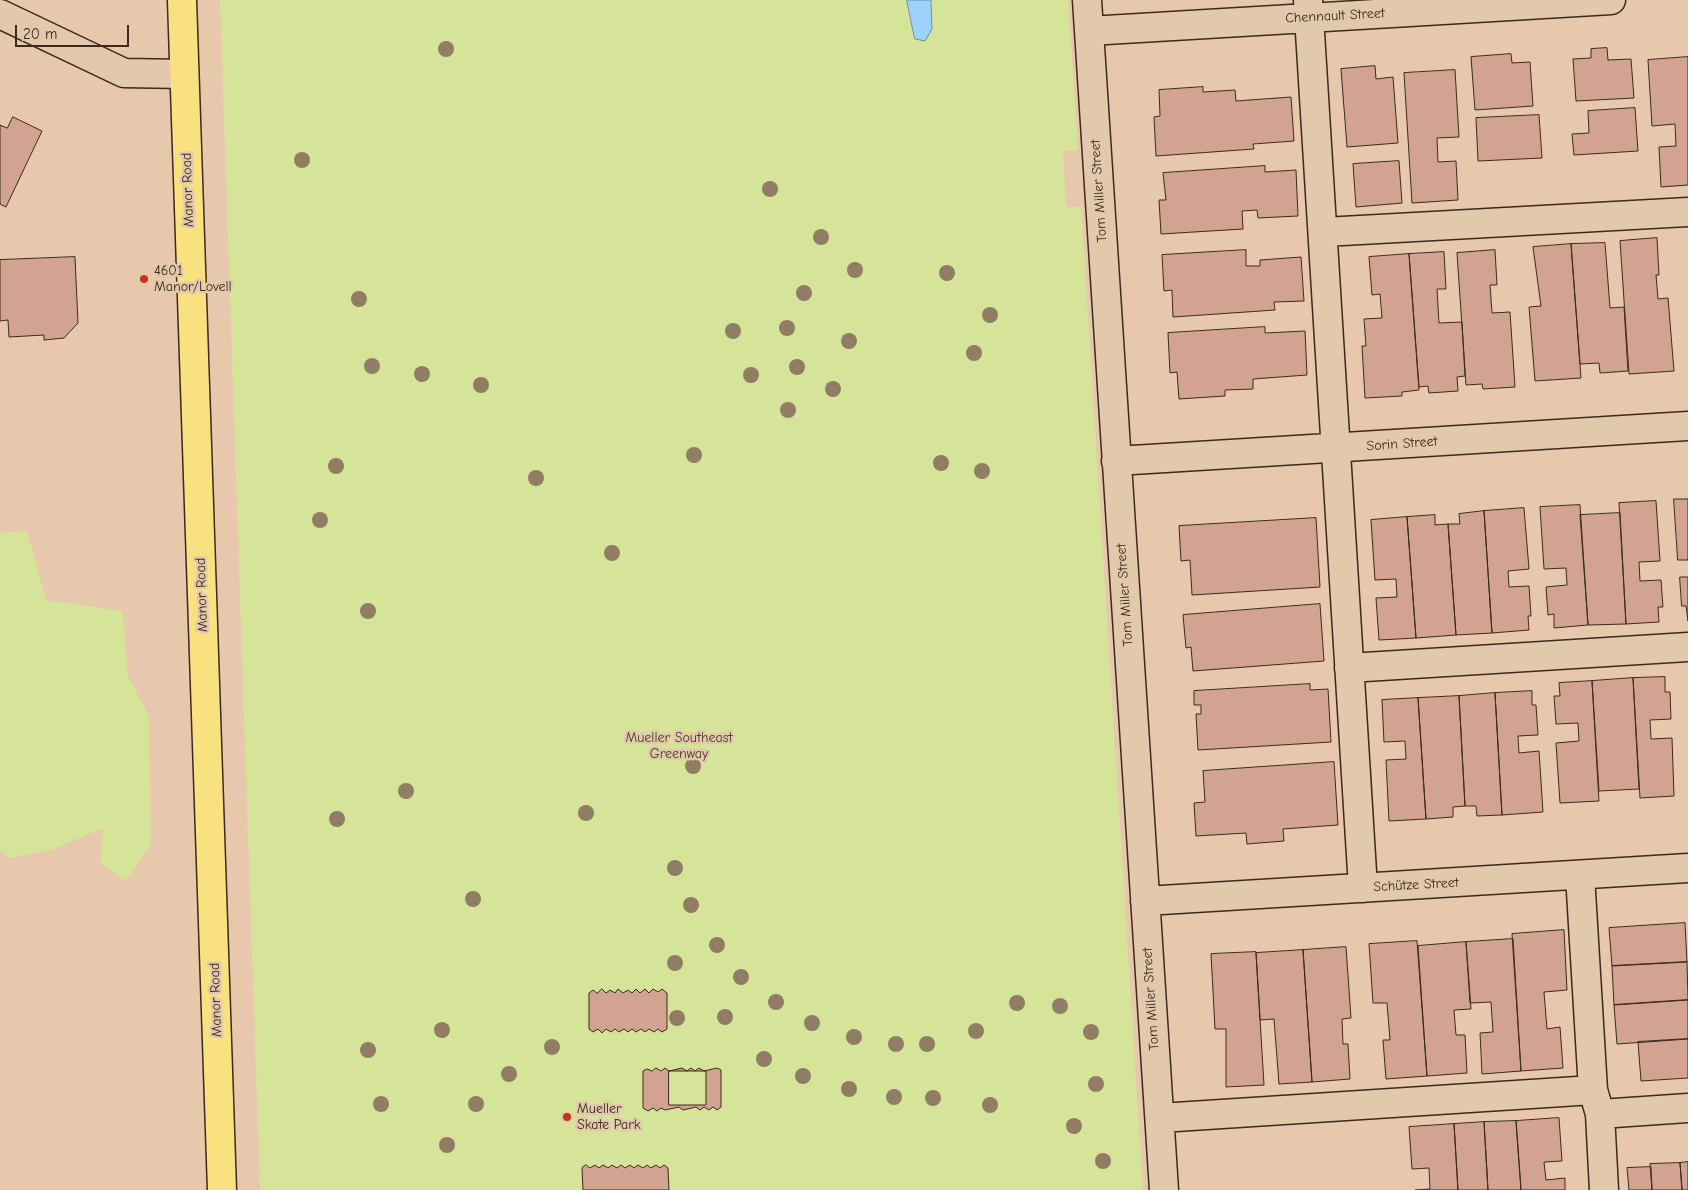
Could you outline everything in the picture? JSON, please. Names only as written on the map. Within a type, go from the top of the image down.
[{"type":"main road","name":"Manor Road","points":[[182,0],[222,1190]]},
{"type":"street","name":"Tom Miller Street","points":[[1087,0],[1164,1190]]},
{"type":"street","name":"Chennault Street","points":[[1089,31],[1309,9],[1611,0]]},
{"type":"street","points":[[1309,9],[1338,448],[1348,668],[1363,888]]},
{"type":"street","points":[[0,14],[124,73],[184,74]]},
{"type":"street","points":[[1324,232],[1688,212]]},
{"type":"street","name":"Sorin Street","points":[[1116,461],[1688,426]]},
{"type":"street","points":[[1348,668],[1688,647]]},
{"type":"street","name":"Schütze Street","points":[[1145,901],[1688,868]]},
{"type":"street","points":[[1580,875],[1604,1190]]},
{"type":"street","points":[[1160,1118],[1596,1102],[1688,1108]]},
{"type":"green space","name":"Mueller Southeast Greenway","points":[[220,0],[1068,0],[1078,150],[1063,151],[1066,207],[1081,207],[1143,1190],[260,1190]]},
{"type":"green space","points":[[27,531],[46,600],[122,611],[128,676],[149,716],[151,844],[126,881],[101,864],[103,828],[51,850],[9,858],[0,850],[0,533]]},
{"type":"water","points":[[907,0],[931,0],[932,29],[925,41],[915,39]]},
{"type":"building","points":[[1607,48],[1608,60],[1631,59],[1634,98],[1576,101],[1573,59],[1591,58],[1591,49]]},
{"type":"building","points":[[1511,54],[1512,63],[1530,62],[1533,106],[1475,110],[1471,57]]},
{"type":"building","points":[[1688,57],[1688,185],[1661,187],[1659,147],[1676,146],[1675,124],[1652,126],[1648,60]]},
{"type":"building","points":[[1375,66],[1376,79],[1393,77],[1398,143],[1347,147],[1341,69]]},
{"type":"building","points":[[1455,70],[1459,137],[1437,138],[1438,162],[1456,161],[1458,200],[1412,203],[1404,73]]},
{"type":"building","points":[[1203,87],[1203,92],[1235,90],[1236,101],[1291,97],[1294,141],[1253,144],[1254,149],[1156,156],[1154,117],[1160,116],[1159,90]]},
{"type":"building","points":[[1635,108],[1638,151],[1574,155],[1572,134],[1589,133],[1588,111]]},
{"type":"building","points":[[1539,115],[1542,158],[1478,161],[1476,118]]},
{"type":"building","points":[[13,117],[42,131],[6,207],[0,204],[0,125],[7,128]]},
{"type":"building","points":[[1399,161],[1402,203],[1356,207],[1353,164]]},
{"type":"building","points":[[1265,166],[1265,172],[1296,170],[1298,216],[1258,218],[1257,210],[1242,211],[1243,229],[1161,234],[1159,200],[1166,200],[1163,173]]},
{"type":"building","points":[[1657,238],[1659,275],[1656,275],[1658,299],[1668,298],[1674,371],[1629,374],[1620,241]]},
{"type":"building","points":[[1605,243],[1610,308],[1624,307],[1628,371],[1600,373],[1599,363],[1580,364],[1571,244]]},
{"type":"building","points":[[1571,244],[1581,378],[1535,381],[1529,307],[1541,306],[1533,247]]},
{"type":"building","points":[[1246,250],[1246,266],[1260,266],[1260,260],[1301,257],[1304,301],[1274,302],[1275,310],[1173,317],[1172,290],[1164,291],[1162,255]]},
{"type":"building","points":[[1495,250],[1497,285],[1490,285],[1492,313],[1510,312],[1515,387],[1483,389],[1482,384],[1466,385],[1457,253]]},
{"type":"building","points":[[1444,252],[1446,289],[1437,289],[1439,323],[1462,322],[1465,376],[1457,377],[1458,391],[1429,393],[1428,386],[1419,387],[1409,254]]},
{"type":"building","points":[[1409,254],[1419,390],[1402,392],[1402,396],[1365,398],[1362,346],[1366,346],[1364,319],[1382,318],[1380,294],[1372,295],[1369,257]]},
{"type":"building","points":[[75,257],[78,323],[64,338],[44,340],[44,335],[9,337],[8,320],[0,321],[0,260]]},
{"type":"building","points":[[1265,327],[1265,333],[1305,331],[1307,375],[1253,379],[1253,389],[1225,390],[1225,396],[1179,399],[1177,372],[1170,373],[1168,333]]},
{"type":"building","points":[[1674,499],[1688,499],[1688,560],[1678,560]]},
{"type":"building","points":[[1656,501],[1660,561],[1639,562],[1640,581],[1661,580],[1663,607],[1658,607],[1659,622],[1626,624],[1619,503]]},
{"type":"building","points":[[1580,505],[1588,625],[1554,628],[1554,614],[1548,615],[1546,587],[1567,585],[1566,568],[1544,569],[1540,507]]},
{"type":"building","points":[[1524,508],[1529,569],[1508,571],[1509,587],[1529,586],[1531,616],[1528,616],[1529,630],[1492,633],[1484,511]]},
{"type":"building","points":[[1484,511],[1492,633],[1456,635],[1448,524],[1460,524],[1459,514]]},
{"type":"building","points":[[1620,513],[1626,624],[1588,625],[1580,515]]},
{"type":"building","points":[[1435,515],[1435,525],[1448,524],[1456,635],[1416,638],[1407,517]]},
{"type":"building","points":[[1407,517],[1416,638],[1379,640],[1376,598],[1397,597],[1396,579],[1375,580],[1371,520]]},
{"type":"building","points":[[1316,518],[1320,587],[1192,595],[1190,560],[1181,561],[1179,526]]},
{"type":"building","points":[[1680,577],[1688,577],[1688,621],[1686,606],[1682,606]]},
{"type":"building","points":[[1320,604],[1324,661],[1193,671],[1191,647],[1186,648],[1183,615]]},
{"type":"building","points":[[1665,677],[1665,692],[1670,692],[1671,719],[1650,720],[1651,739],[1672,738],[1674,796],[1640,798],[1633,678]]},
{"type":"building","points":[[1633,678],[1639,789],[1599,791],[1592,681]]},
{"type":"building","points":[[1592,681],[1599,801],[1560,803],[1556,743],[1579,741],[1578,723],[1556,724],[1554,696],[1560,696],[1559,683]]},
{"type":"building","points":[[1310,684],[1310,690],[1328,689],[1331,742],[1198,750],[1196,714],[1201,714],[1201,705],[1194,705],[1194,691]]},
{"type":"building","points":[[1532,691],[1532,705],[1536,705],[1538,735],[1518,736],[1519,753],[1539,751],[1543,812],[1502,815],[1495,693]]},
{"type":"building","points":[[1495,693],[1502,815],[1477,816],[1476,806],[1465,806],[1459,696]]},
{"type":"building","points":[[1459,696],[1465,806],[1453,807],[1453,817],[1426,819],[1418,698]]},
{"type":"building","points":[[1418,698],[1426,819],[1389,821],[1386,760],[1406,759],[1405,741],[1384,742],[1382,700]]},
{"type":"building","points":[[1334,762],[1338,825],[1283,829],[1284,841],[1247,844],[1246,833],[1196,836],[1194,803],[1205,802],[1203,771]]},
{"type":"building","points":[[1685,923],[1687,962],[1612,966],[1609,928]]},
{"type":"building","points":[[1564,930],[1567,990],[1544,992],[1547,1029],[1560,1027],[1563,1068],[1521,1071],[1512,934]]},
{"type":"building","points":[[1513,939],[1521,1071],[1482,1074],[1480,1033],[1493,1032],[1491,1002],[1470,1003],[1466,942]]},
{"type":"building","points":[[1417,941],[1427,1076],[1386,1079],[1383,1040],[1390,1040],[1387,1003],[1373,1003],[1369,944]]},
{"type":"building","points":[[1466,942],[1471,1009],[1454,1010],[1456,1035],[1465,1035],[1467,1073],[1427,1076],[1418,946]]},
{"type":"building","points":[[1346,947],[1351,1018],[1342,1019],[1343,1044],[1348,1044],[1350,1079],[1312,1082],[1303,950]]},
{"type":"building","points":[[1303,950],[1312,1082],[1279,1084],[1274,1019],[1260,1020],[1256,953]]},
{"type":"building","points":[[1256,952],[1264,1085],[1226,1087],[1226,1029],[1215,1029],[1211,954]]},
{"type":"building","points":[[1687,962],[1688,1000],[1614,1005],[1612,966]]},
{"type":"building","points":[[602,989],[606,993],[610,990],[615,993],[618,989],[623,993],[628,990],[632,993],[636,989],[640,993],[645,989],[649,993],[653,989],[658,992],[662,989],[667,993],[667,1029],[662,1032],[658,1029],[654,1032],[649,1029],[645,1032],[641,1029],[636,1032],[632,1029],[628,1032],[624,1029],[619,1032],[615,1029],[611,1032],[606,1029],[602,1033],[598,1029],[593,1032],[589,1029],[589,993],[593,990],[597,993]]},
{"type":"building","points":[[1688,1000],[1688,1039],[1617,1044],[1614,1005]]},
{"type":"building","points":[[1688,1039],[1688,1078],[1641,1081],[1638,1042]]},
{"type":"building","points":[[656,1068],[661,1071],[665,1068],[669,1071],[682,1068],[687,1071],[691,1068],[695,1071],[699,1068],[704,1071],[717,1068],[721,1070],[721,1107],[717,1110],[713,1107],[709,1110],[704,1107],[700,1110],[696,1107],[683,1110],[679,1107],[665,1110],[661,1108],[657,1111],[653,1108],[648,1111],[643,1108],[643,1071],[647,1069],[652,1071]]},
{"type":"building","points":[[669,1071],[706,1071],[706,1105],[669,1105]]},
{"type":"building","points":[[1559,1118],[1562,1161],[1544,1162],[1546,1180],[1565,1178],[1565,1190],[1521,1190],[1516,1121]]},
{"type":"building","points":[[1516,1121],[1521,1190],[1488,1190],[1484,1122]]},
{"type":"building","points":[[1484,1122],[1488,1190],[1458,1190],[1454,1124]]},
{"type":"building","points":[[1454,1124],[1458,1190],[1415,1190],[1430,1189],[1429,1168],[1412,1169],[1409,1127]]},
{"type":"building","points":[[1688,1162],[1688,1190],[1682,1190],[1680,1163]]},
{"type":"building","points":[[1680,1163],[1682,1190],[1652,1190],[1650,1164]]},
{"type":"building","points":[[586,1165],[590,1168],[595,1165],[599,1168],[603,1165],[608,1168],[612,1165],[617,1168],[621,1165],[625,1168],[630,1165],[634,1168],[638,1165],[643,1168],[647,1165],[651,1168],[656,1165],[660,1168],[664,1165],[668,1168],[669,1190],[583,1190],[582,1168]]},
{"type":"building","points":[[1651,1167],[1652,1190],[1629,1190],[1627,1168]]},
{"type":"place","name":"4601 Manor/Lovell","points":[[144,279]]},
{"type":"place","name":"Mueller Skate Park","points":[[567,1117]]}]
